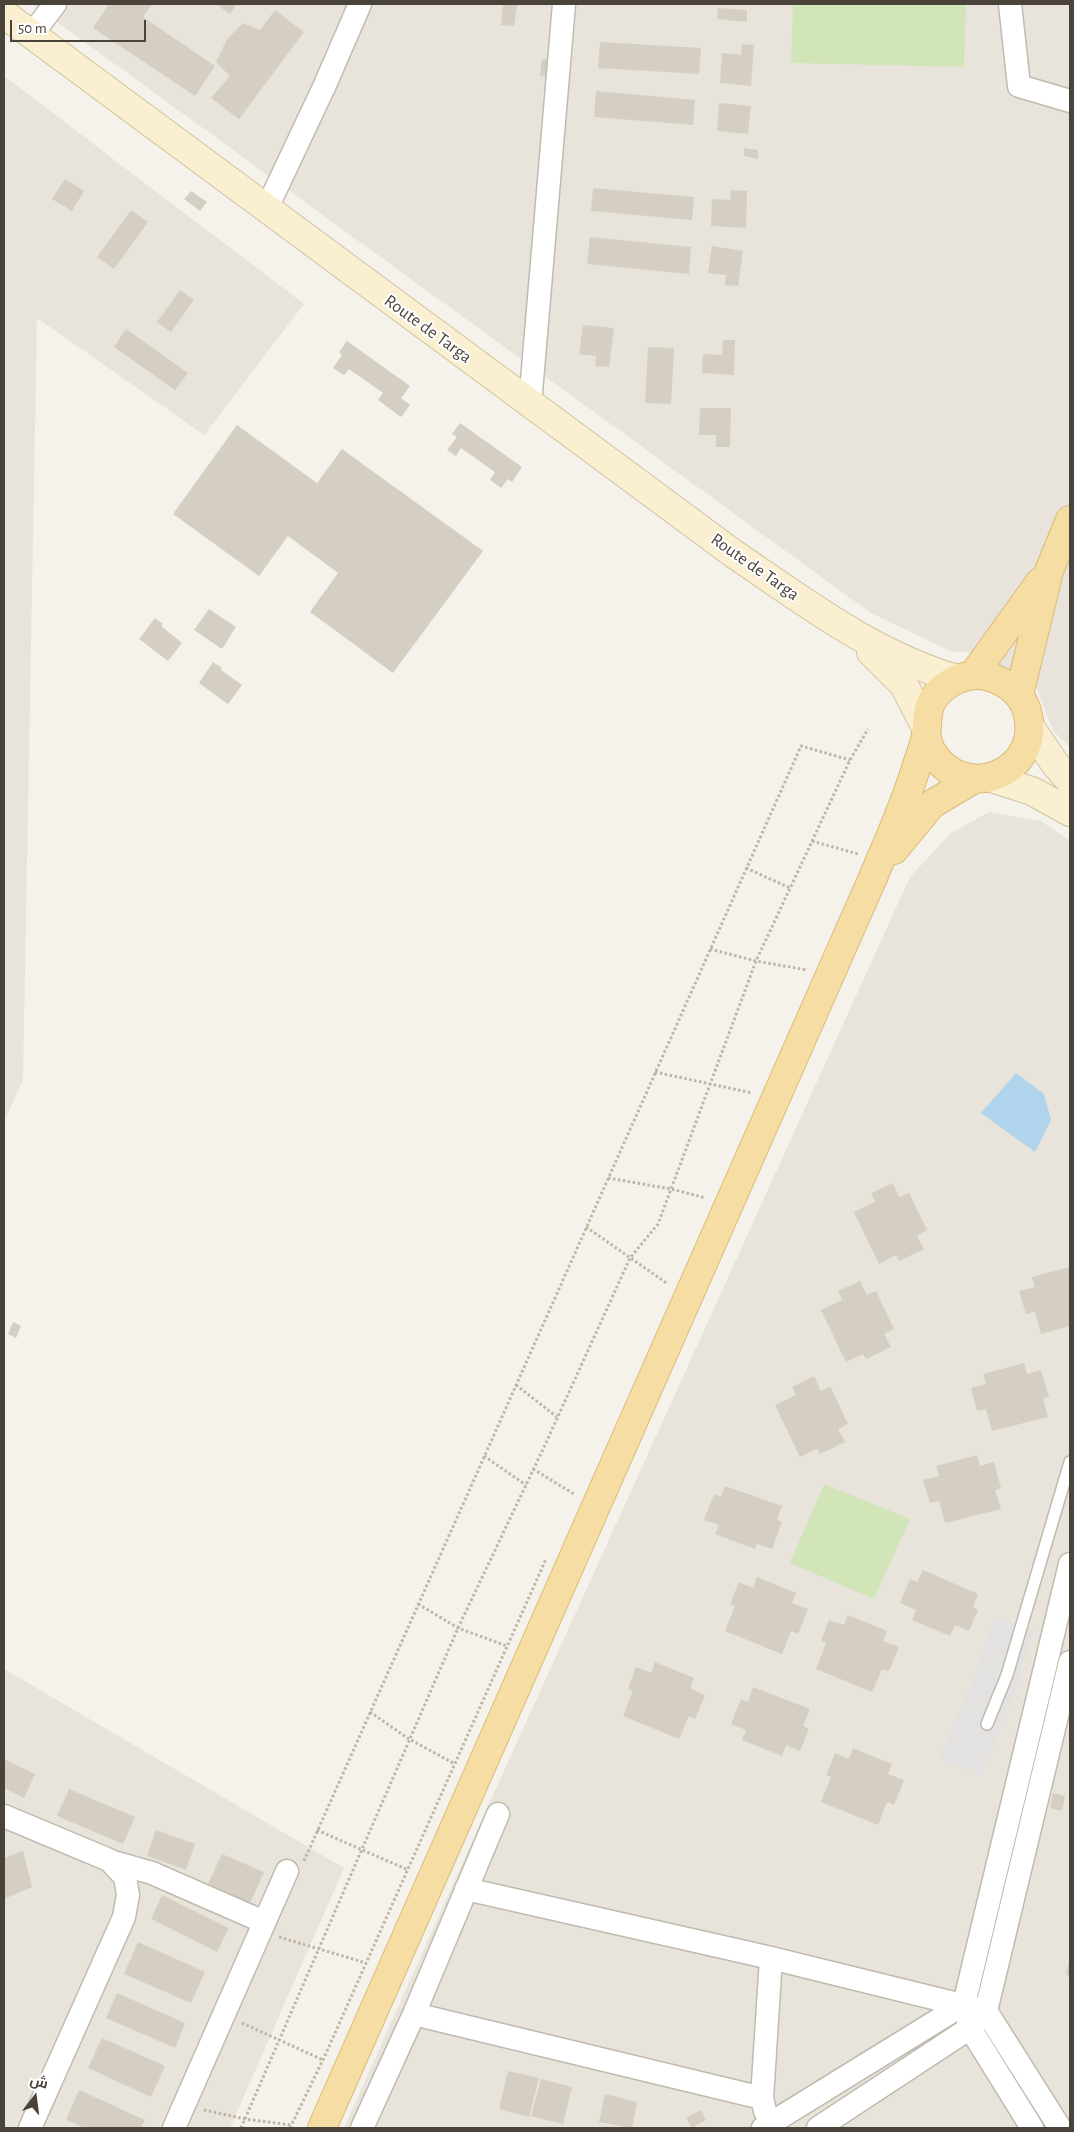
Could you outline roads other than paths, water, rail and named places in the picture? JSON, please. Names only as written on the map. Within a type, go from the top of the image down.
[{"type":"main road","name":"Route de Targa","points":[[4,14],[266,210],[734,554],[856,636],[928,671],[965,677]]},
{"type":"main road","points":[[1019,695],[1049,571],[1070,520]]},
{"type":"main road","points":[[322,2128],[871,882],[910,786],[926,732],[926,718],[932,702],[942,689],[965,677],[1049,571]]},
{"type":"main road","name":"Route de Targa","points":[[856,636],[904,685],[926,732]]},
{"type":"main road","points":[[871,882],[902,838],[932,804],[982,778],[1007,771],[1019,759],[1027,744],[1030,727],[1027,710],[1019,695],[1006,683],[990,677],[965,677]]},
{"type":"main road","points":[[1030,727],[1056,765],[1070,781]]},
{"type":"main road","points":[[926,732],[932,752],[942,765],[957,775],[982,778],[1032,791],[1070,812]]},
{"type":"street","points":[[32,34],[55,4]]},
{"type":"street","points":[[266,210],[324,87],[360,4]]},
{"type":"street","points":[[530,404],[564,4]]},
{"type":"street","points":[[1010,4],[1019,86],[1070,101]]},
{"type":"street","points":[[1032,2128],[970,2028],[964,2004],[1070,1564]]},
{"type":"street","points":[[818,2128],[970,2028],[986,2010],[1070,1662]]},
{"type":"street","points":[[362,2128],[414,2014],[498,1814]]},
{"type":"street","points":[[4,1816],[109,1860],[152,1873],[267,1928]]},
{"type":"street","points":[[30,2128],[124,1917],[128,1895],[125,1877],[109,1860]]},
{"type":"street","points":[[174,2128],[294,1868]]},
{"type":"street","points":[[466,1889],[771,1958],[986,2010],[1060,2128]]},
{"type":"street","points":[[771,1958],[762,2098],[765,2126],[964,2004]]},
{"type":"street","points":[[414,2014],[762,2098]]},
{"type":"lane","points":[[988,1724],[1007,1675],[1070,1462]]},
{"type":"water","points":[[1016,1073],[1044,1094],[1051,1120],[1035,1152],[981,1113]]}]
